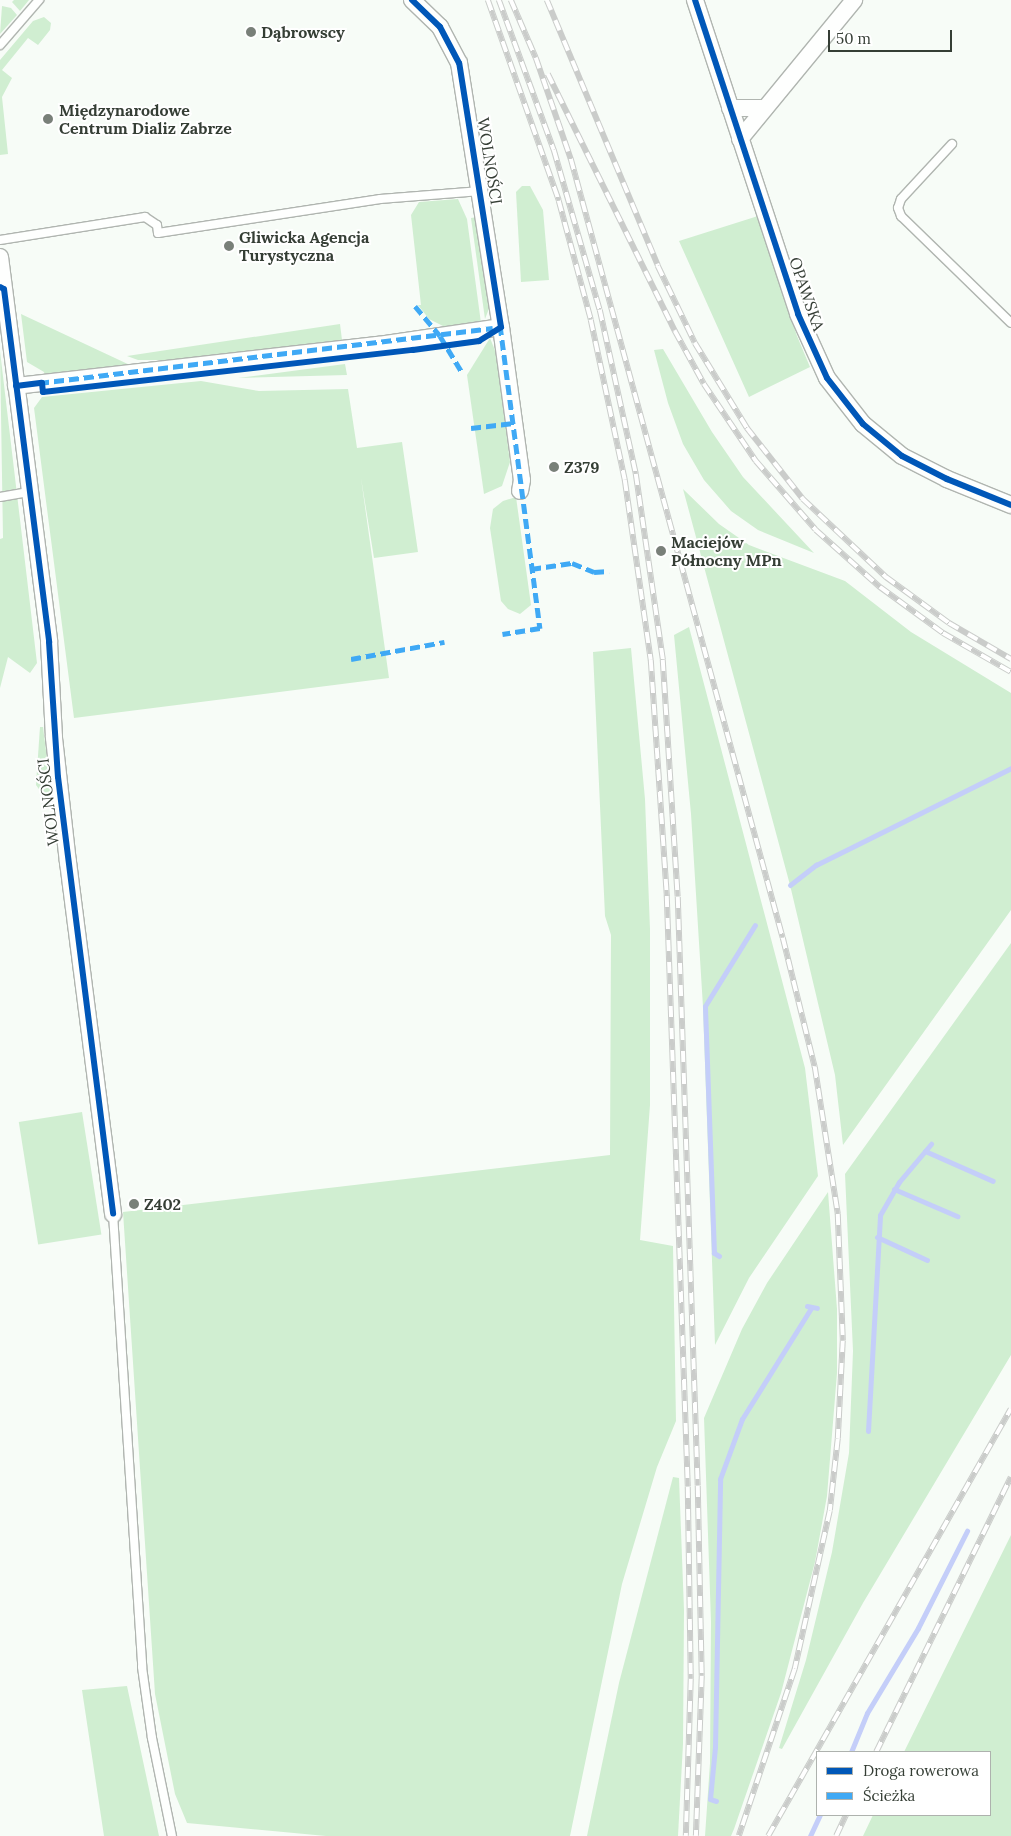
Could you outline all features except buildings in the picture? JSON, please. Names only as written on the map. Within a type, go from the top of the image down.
[{"type":"street","name":"WOLNOŚCI","points":[[412,0],[440,27],[455,51],[481,191],[522,480],[520,491]]},
{"type":"street","name":"OPAWSKA","points":[[694,0],[804,330],[834,390],[863,424],[902,456],[939,475],[1011,505]]},
{"type":"street","points":[[740,139],[854,0]]},
{"type":"street","points":[[730,108],[765,108]]},
{"type":"street","name":"WOLNOŚCI","points":[[0,257],[48,642],[58,777],[113,1214]]},
{"type":"street","points":[[16,386],[378,345],[501,327]]},
{"type":"lane","points":[[0,45],[38,0]]},
{"type":"lane","points":[[952,144],[901,199],[898,208],[902,216],[1011,323]]},
{"type":"lane","points":[[0,240],[145,217],[157,225],[158,233],[380,199],[481,191]]},
{"type":"lane","points":[[0,497],[29,492]]},
{"type":"lane","points":[[113,1214],[142,1667],[152,1738],[172,1836]]},
{"type":"green space","points":[[14,0],[29,0],[20,11],[12,2]]},
{"type":"green space","points":[[2,6],[11,8],[17,15],[0,34]]},
{"type":"green space","points":[[44,17],[51,23],[50,30],[38,45],[28,38],[2,70],[12,78],[2,97],[8,154],[0,155],[0,60],[33,21]]},
{"type":"green space","points":[[522,186],[530,186],[543,210],[549,280],[521,282],[516,192]]},
{"type":"green space","points":[[458,199],[467,219],[481,323],[447,328],[429,319],[418,305],[421,305],[411,215],[419,202]]},
{"type":"green space","points":[[758,216],[797,336],[810,367],[749,397],[679,241]]},
{"type":"green space","points":[[478,217],[490,306],[485,319],[471,218]]},
{"type":"green space","points":[[21,314],[132,366],[45,376],[44,372],[27,362]]},
{"type":"green space","points":[[340,324],[342,340],[185,360],[138,360],[127,356]]},
{"type":"green space","points":[[490,338],[496,353],[510,462],[502,486],[484,494],[467,375]]},
{"type":"green space","points":[[663,349],[712,432],[743,477],[814,553],[758,530],[731,511],[704,480],[683,444],[668,403],[654,350]]},
{"type":"green space","points":[[0,351],[37,663],[30,673],[8,657],[0,688],[0,539],[3,538]]},
{"type":"green space","points":[[345,364],[347,375],[238,378]]},
{"type":"green space","points":[[201,381],[259,391],[348,389],[357,448],[402,442],[418,552],[374,558],[361,478],[389,678],[74,718],[34,408],[42,397]]},
{"type":"green space","points":[[683,489],[719,524],[749,545],[845,581],[911,632],[1011,693],[1011,910],[843,1145],[835,1075],[790,885]]},
{"type":"green space","points":[[516,497],[531,605],[520,614],[508,609],[501,601],[490,528],[493,509],[503,501]]},
{"type":"green space","points":[[689,627],[805,1068],[818,1176],[749,1278],[715,1345],[703,1007],[691,814],[674,635]]},
{"type":"green space","points":[[631,648],[645,799],[650,929],[650,1105],[640,1240],[673,1246],[676,1421],[657,1467],[622,1584],[570,1836],[326,1836],[187,1823],[175,1794],[155,1694],[123,1212],[610,1155],[611,935],[605,916],[593,652]]},
{"type":"green space","points":[[40,727],[43,727],[52,798],[44,796],[36,785]]},
{"type":"green space","points":[[1011,943],[1011,1355],[863,1603],[782,1749],[779,1748],[806,1660],[832,1552],[849,1453],[853,1351],[845,1174]]},
{"type":"green space","points":[[82,1112],[101,1234],[38,1244],[19,1122]]},
{"type":"green space","points":[[828,1192],[837,1309],[837,1373],[827,1496],[815,1562],[781,1693],[734,1829],[731,1836],[705,1836],[710,1763],[711,1622],[704,1418],[742,1329],[767,1283]]},
{"type":"green space","points":[[673,1477],[679,1478],[684,1610],[683,1744],[678,1836],[587,1836],[619,1683]]},
{"type":"green space","points":[[1011,1535],[1011,1836],[863,1836],[873,1816],[991,1816],[991,1751],[904,1751]]},
{"type":"green space","points":[[127,1686],[159,1836],[104,1836],[82,1690]]},
{"type":"waterway","points":[[790,885],[816,865],[1011,768]]},
{"type":"waterway","points":[[719,1256],[714,1253],[705,1006],[755,925]]},
{"type":"waterway","points":[[868,1431],[880,1215],[899,1182],[931,1144]]},
{"type":"waterway","points":[[925,1151],[993,1181]]},
{"type":"waterway","points":[[894,1189],[957,1216]]},
{"type":"waterway","points":[[877,1237],[927,1260]]},
{"type":"waterway","points":[[807,1306],[817,1308]]},
{"type":"waterway","points":[[716,1801],[710,1799],[715,1747],[720,1479],[742,1419],[811,1308]]},
{"type":"waterway","points":[[851,1751],[867,1713],[918,1628],[967,1531]]},
{"type":"waterway","points":[[810,1836],[820,1816]]},
{"type":"railway","points":[[488,0],[559,201],[591,320],[625,480],[651,660],[667,896],[688,1487],[691,1679],[686,1836]]},
{"type":"railway","points":[[499,0],[554,150],[600,310],[636,474],[663,660],[678,897],[698,1486],[702,1676],[696,1836]]},
{"type":"railway","points":[[511,0],[536,58],[571,159],[783,938],[815,1067],[838,1214],[843,1341],[838,1439],[830,1511],[795,1669],[739,1836]]},
{"type":"railway","points":[[547,0],[658,266],[695,343],[747,428],[803,499],[886,577],[949,623],[1011,659]]},
{"type":"railway","points":[[548,74],[675,331],[704,384],[756,461],[816,530],[880,587],[943,633],[1011,672]]},
{"type":"railway","points":[[816,1751],[1011,1409]]},
{"type":"railway","points":[[876,1751],[1011,1477]]},
{"type":"railway","points":[[768,1836],[816,1752]]},
{"type":"railway","points":[[836,1836],[846,1816]]},
{"type":"marked path","points":[[415,306],[440,336],[463,374]]},
{"type":"marked path","points":[[500,325],[540,628],[502,634]]},
{"type":"marked path","points":[[39,383],[493,328]]},
{"type":"marked path","points":[[471,428],[514,423]]},
{"type":"marked path","points":[[531,569],[572,563],[594,572],[609,571]]},
{"type":"marked path","points":[[351,659],[444,642]]},
{"type":"cycle path","points":[[16,386],[42,383],[43,392],[413,350],[479,341],[501,327],[459,63],[440,27],[412,0]]},
{"type":"cycle path","points":[[695,0],[798,314],[827,378],[863,424],[902,456],[947,479],[1011,505]]},
{"type":"cycle path","points":[[0,287],[4,289],[49,642],[58,777],[113,1214]]},
{"type":"place","name":"Dąbrowscy","points":[[251,32]]},
{"type":"place","name":"Międzynarodowe Centrum Dializ Zabrze","points":[[48,119]]},
{"type":"place","name":"Gliwicka Agencja Turystyczna","points":[[229,246]]},
{"type":"place","name":"Z379","points":[[554,467]]},
{"type":"place","name":"Maciejów Północny MPn","points":[[661,551]]},
{"type":"place","name":"Z402","points":[[134,1204]]}]
